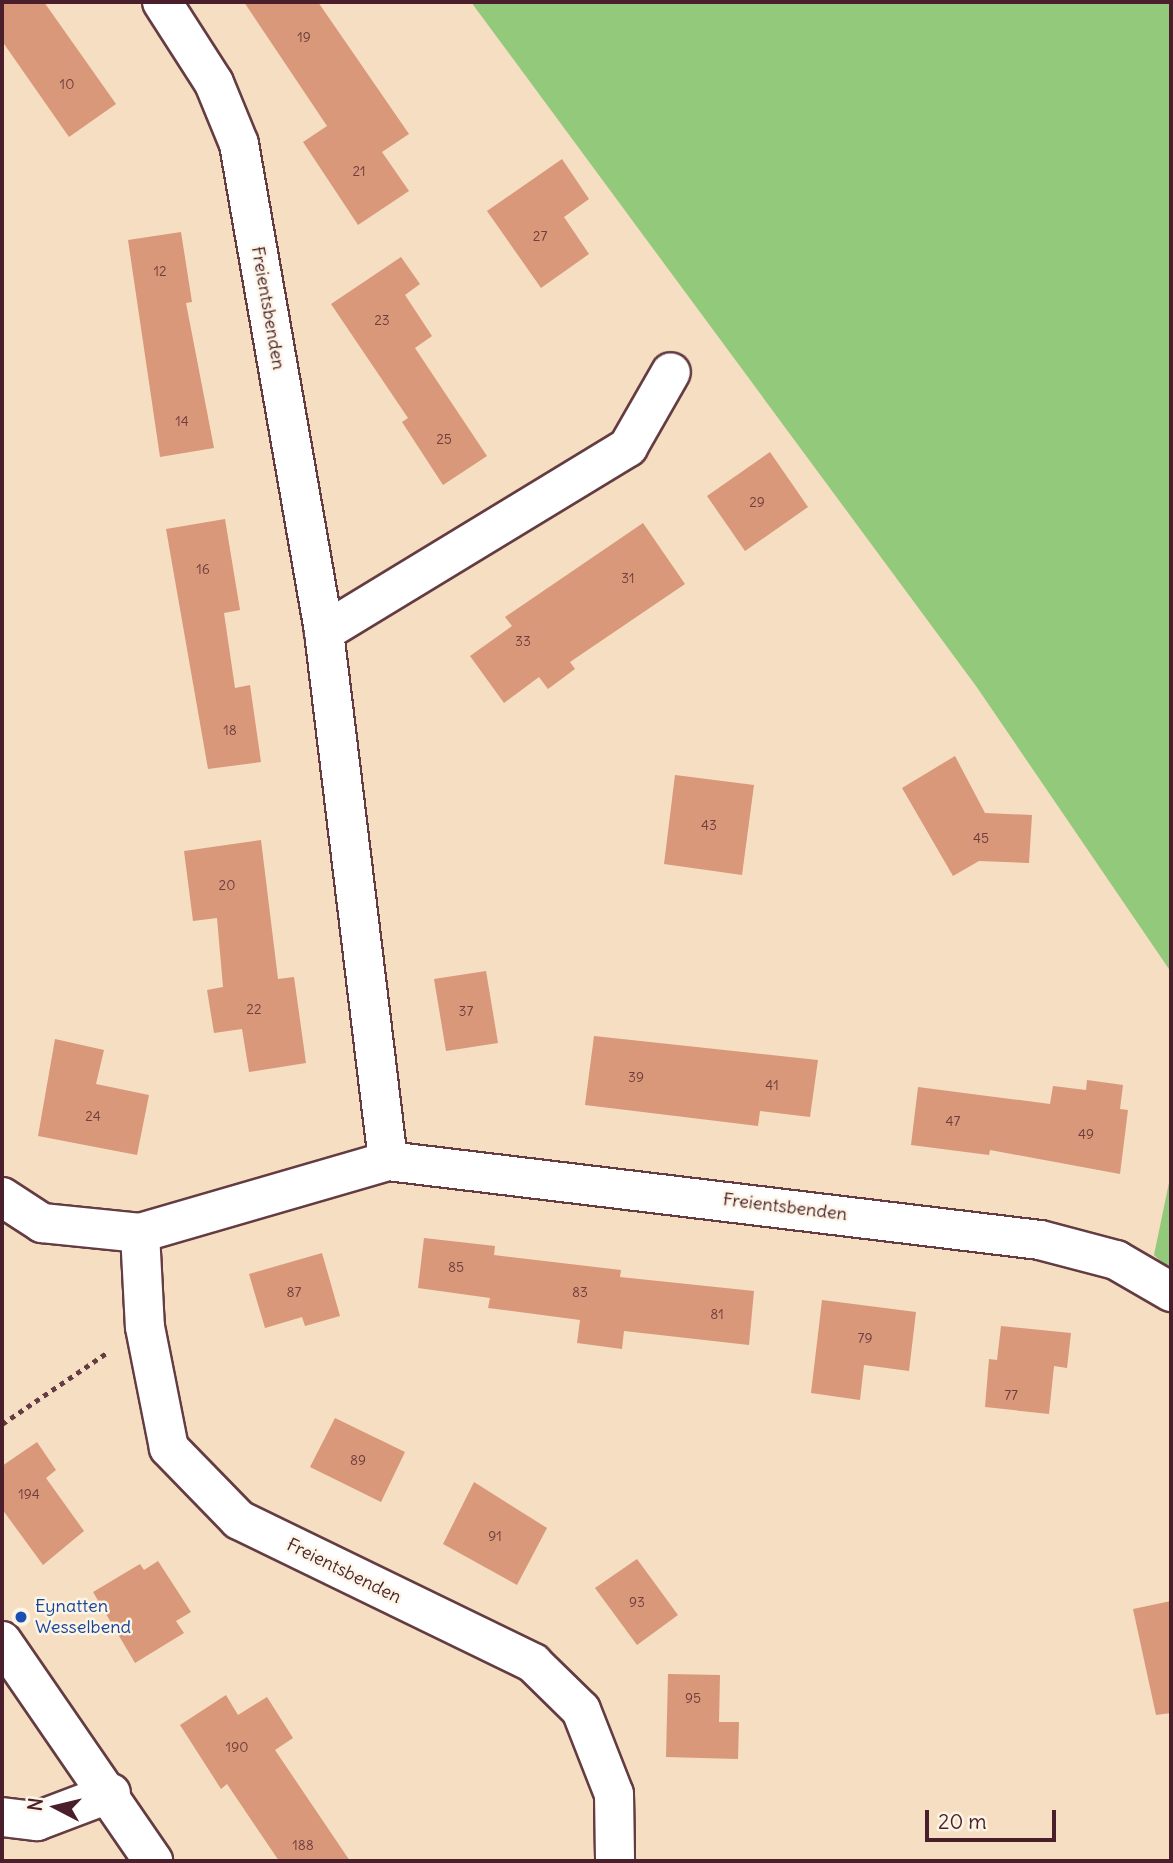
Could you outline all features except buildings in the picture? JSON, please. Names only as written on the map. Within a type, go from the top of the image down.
[{"type":"street","name":"Freientsbenden","points":[[162,2],[214,83],[239,144],[324,632],[388,1161]]},
{"type":"street","points":[[324,632],[628,447],[671,372]]},
{"type":"street","name":"Freientsbenden","points":[[2,1197],[42,1223],[140,1233],[388,1161],[1040,1240],[1116,1260],[1171,1292]]},
{"type":"street","name":"Freientsbenden","points":[[140,1233],[145,1327],[169,1448],[239,1520],[533,1663],[581,1710],[614,1794],[615,1861]]},
{"type":"street","points":[[2,1641],[111,1793],[153,1861]]},
{"type":"street","points":[[2,1818],[37,1821],[111,1793]]},
{"type":"path","points":[[2,1424],[145,1327]]},
{"type":"green space","points":[[471,2],[1171,2],[1171,972],[976,686]]},
{"type":"green space","points":[[1171,1173],[1171,1271],[1154,1255]]},
{"type":"place","name":"Eynatten Wesselbend","points":[[21,1617]]}]
